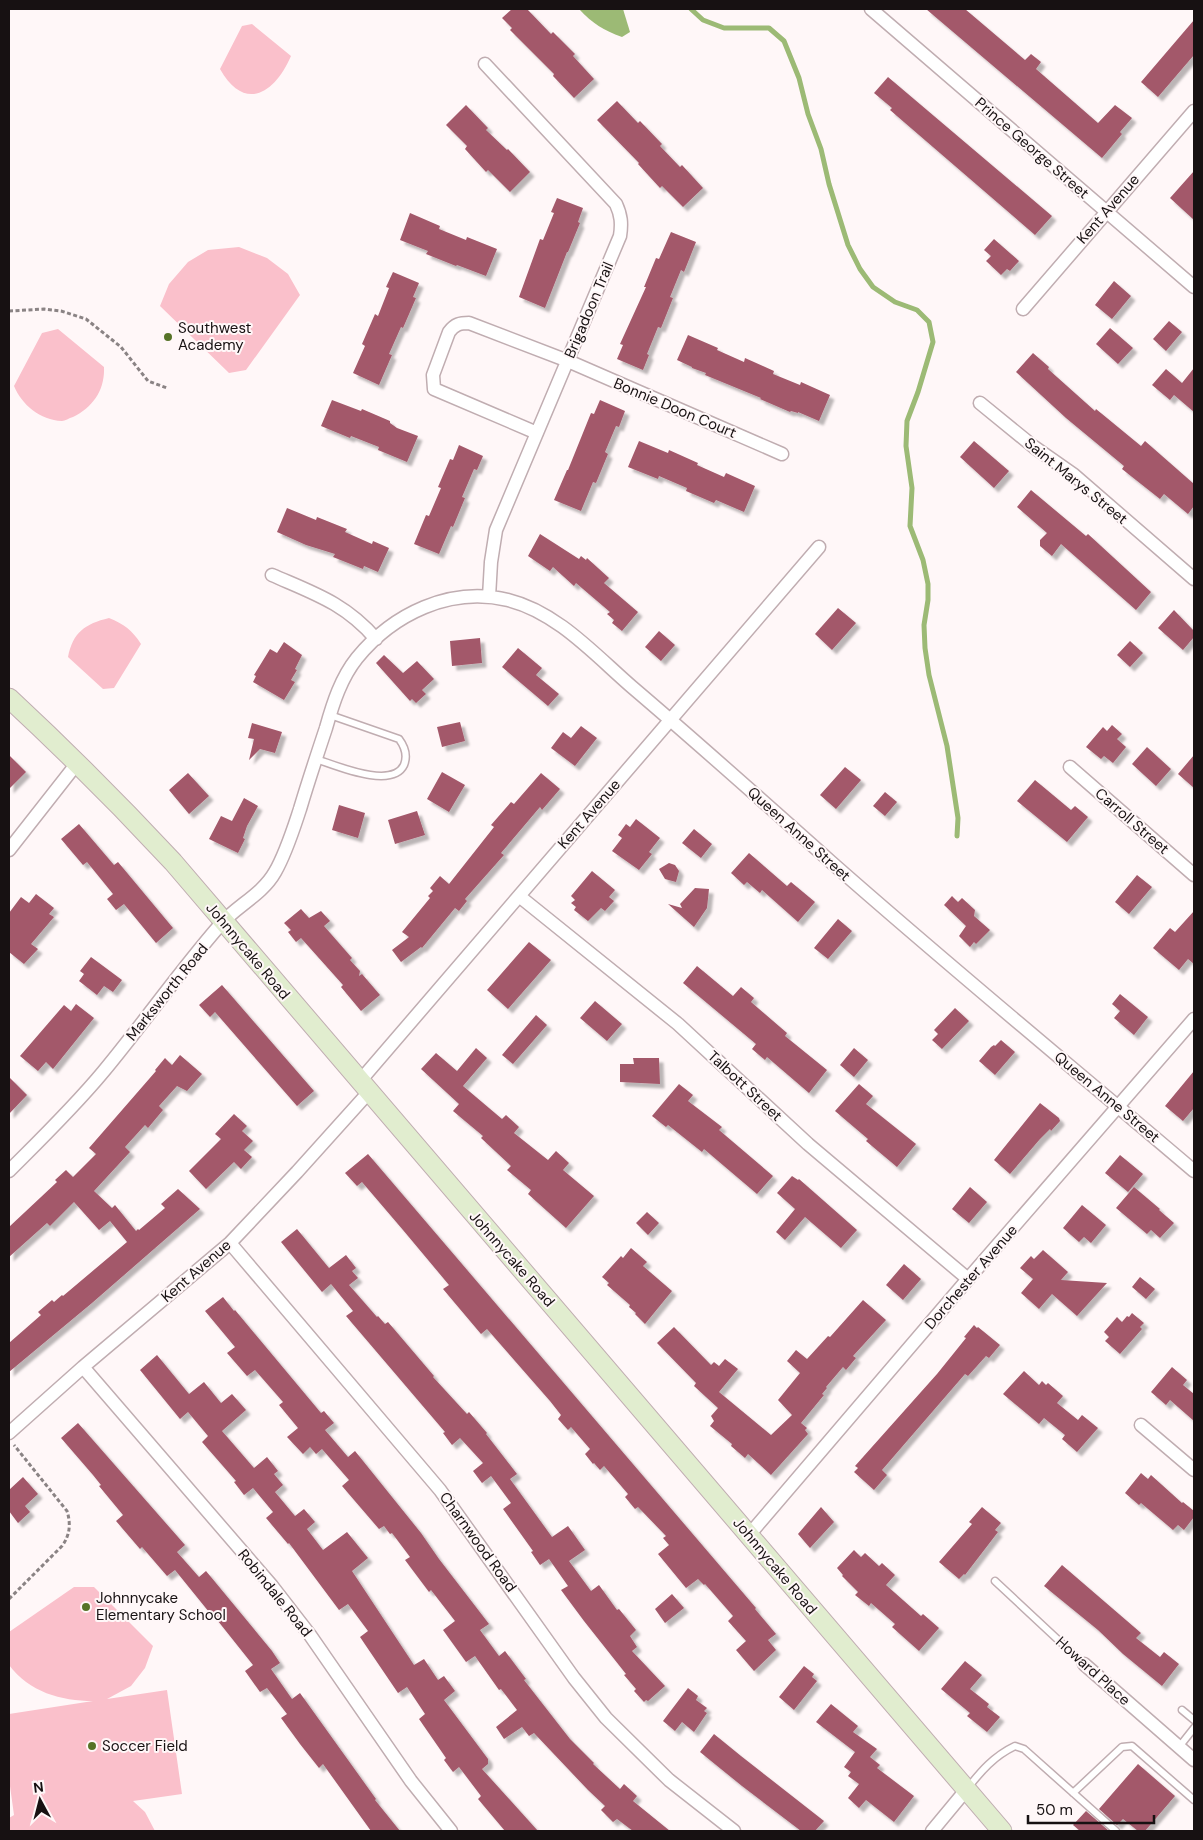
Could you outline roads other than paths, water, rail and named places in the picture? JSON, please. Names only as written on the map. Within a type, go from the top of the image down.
[{"type":"main road","name":"Johnnycake Road","points":[[9,698],[78,762],[154,841],[1002,1831]]},
{"type":"street","name":"Prince George Street","points":[[871,9],[1194,287]]},
{"type":"street","name":"Brigadoon Trail","points":[[485,64],[616,204],[621,214],[620,236],[496,530],[491,562],[489,596]]},
{"type":"street","name":"Kent Avenue","points":[[1023,309],[1194,111]]},
{"type":"street","name":"Bonnie Doon Court","points":[[537,433],[434,389],[433,376],[453,326],[460,323],[469,323],[568,361],[782,454]]},
{"type":"street","name":"Saint Marys Street","points":[[980,403],[1034,447],[1074,475],[1194,579]]},
{"type":"street","name":"Kent Avenue","points":[[9,1433],[230,1243],[297,1172],[519,896],[820,547]]},
{"type":"street","points":[[272,575],[328,600],[345,610],[361,622],[376,638]]},
{"type":"street","name":"Queen Anne Street","points":[[376,638],[397,621],[430,604],[464,597],[489,596],[512,601],[543,615],[568,631],[862,890],[1194,1171]]},
{"type":"street","name":"Marksworth Road","points":[[9,1170],[68,1112],[102,1074],[223,922],[273,877],[288,845],[340,685],[355,660],[376,638]]},
{"type":"street","points":[[9,850],[78,762]]},
{"type":"street","name":"Carroll Street","points":[[1070,767],[1194,875]]},
{"type":"street","name":"Talbott Street","points":[[519,896],[678,1024],[808,1144],[968,1280]]},
{"type":"street","name":"Dorchester Avenue","points":[[749,1535],[1194,1019]]},
{"type":"street","name":"Charnwood Road","points":[[230,1243],[440,1490],[574,1678],[606,1718],[669,1780],[734,1831]]},
{"type":"street","name":"Robindale Road","points":[[84,1367],[272,1586],[325,1656],[410,1781],[451,1831]]},
{"type":"street","points":[[1141,1425],[1194,1470]]},
{"type":"street","name":"Howard Place","points":[[1084,1664],[1194,1760]]},
{"type":"street","points":[[932,1831],[966,1790]]},
{"type":"lane","points":[[316,759],[376,777],[386,777],[397,773],[403,766],[406,754],[399,739],[330,715]]},
{"type":"lane","name":"Howard Place","points":[[995,1580],[1084,1664]]},
{"type":"lane","points":[[1182,1710],[1194,1720]]},
{"type":"lane","points":[[1179,1746],[1194,1728]]},
{"type":"lane","points":[[966,1790],[984,1767],[1001,1753],[1015,1746],[1024,1749],[1116,1831]]},
{"type":"lane","points":[[1073,1793],[1122,1747],[1132,1746],[1194,1800]]},
{"type":"waterway","points":[[691,9],[703,20],[724,28],[769,28],[784,41],[799,78],[848,245],[860,269],[873,287],[895,302],[917,310],[929,322],[933,342],[907,421],[906,446],[912,488],[910,526],[923,560],[928,584],[928,600],[924,625],[925,648],[929,675],[947,746],[958,818],[957,836]]},
{"type":"place","name":"Southwest Academy","points":[[168,337]]},
{"type":"place","name":"Johnnycake Elementary School","points":[[86,1607]]},
{"type":"place","name":"Soccer Field","points":[[92,1746]]}]
